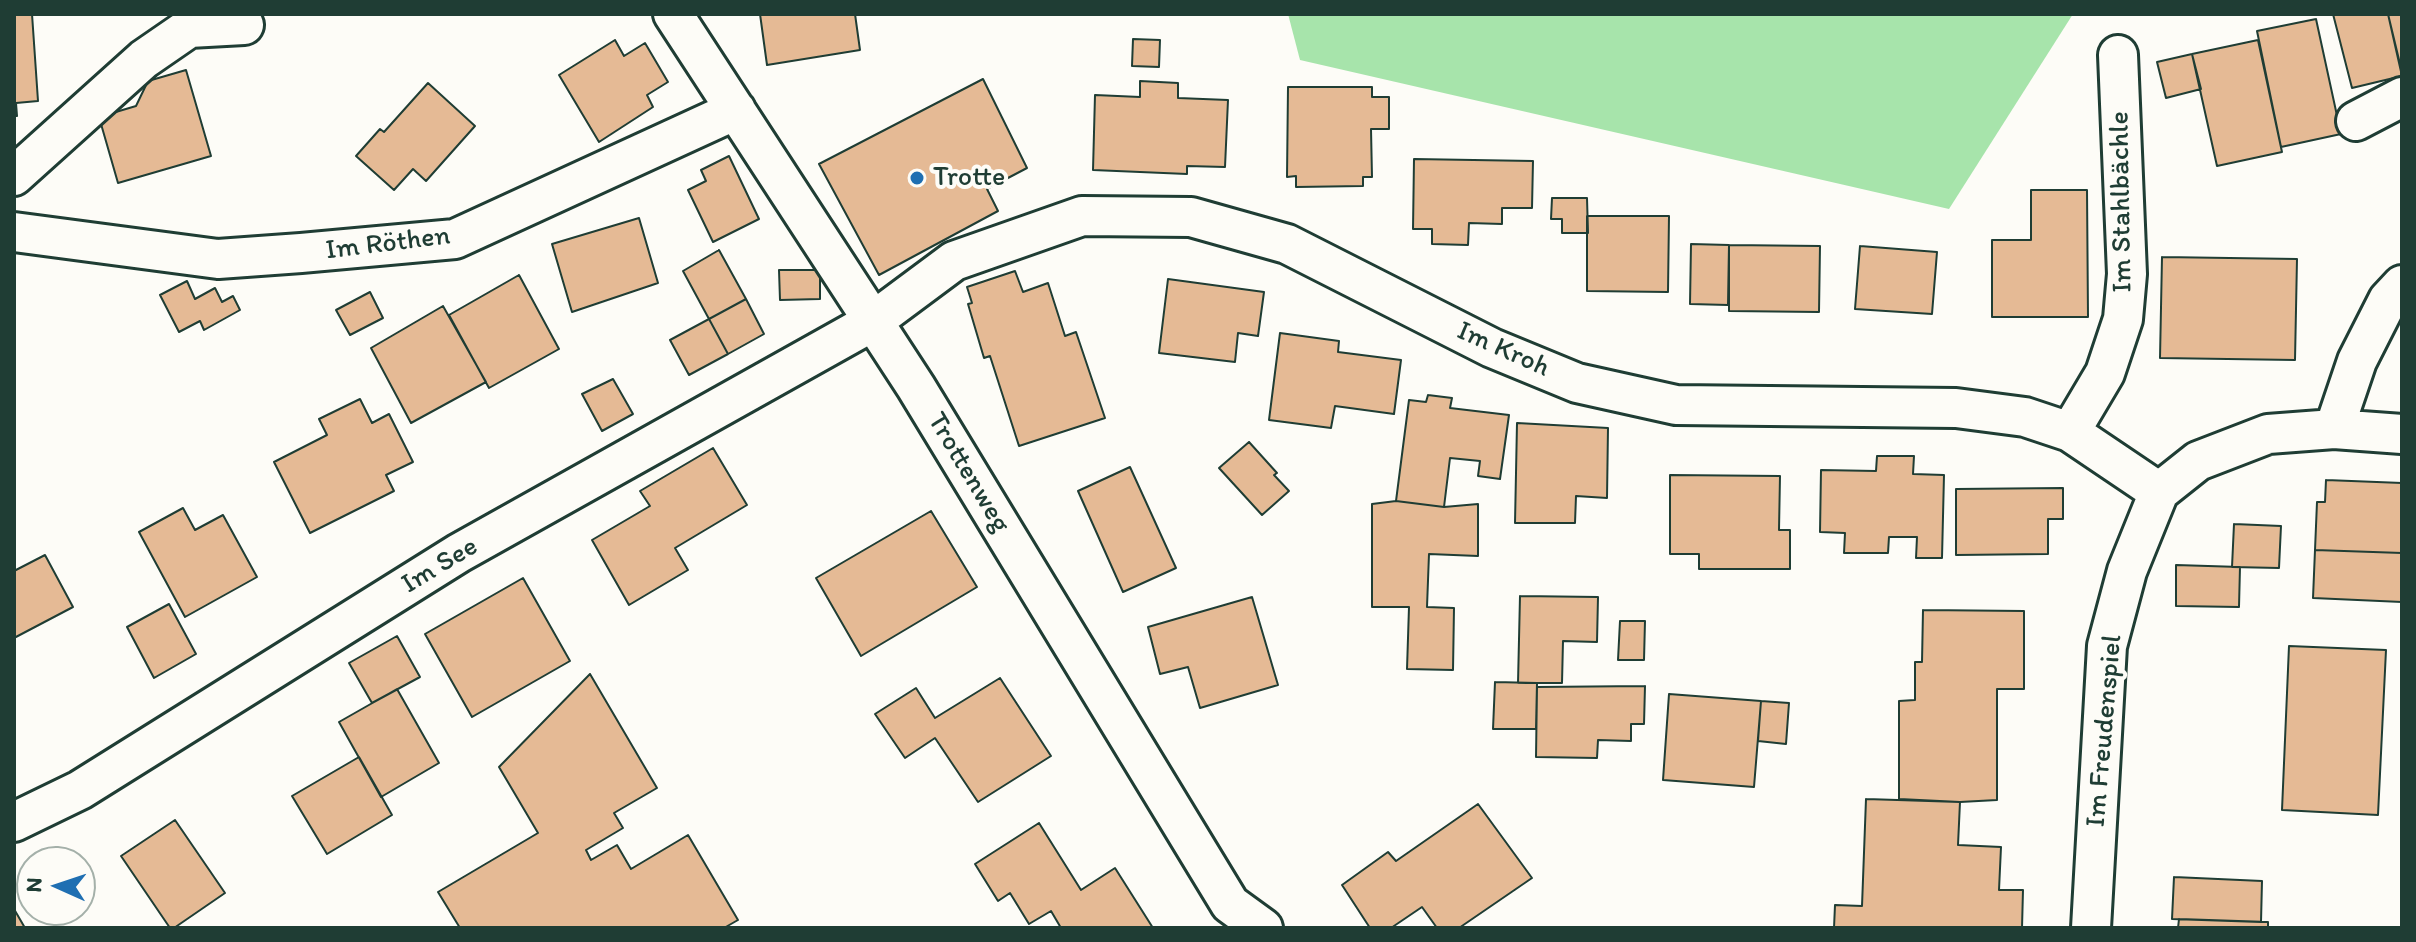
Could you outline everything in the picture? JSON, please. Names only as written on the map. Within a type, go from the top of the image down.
[{"type":"street","name":"Trottenweg","points":[[673,14],[916,387],[1230,904],[1263,928]]},
{"type":"street","points":[[14,176],[144,59],[189,28],[244,25]]},
{"type":"street","name":"Im Stahlbächle","points":[[2070,432],[2105,373],[2123,319],[2127,274],[2118,55]]},
{"type":"street","points":[[2356,121],[2402,97]]},
{"type":"street","name":"Im Röthen","points":[[14,232],[218,259],[455,239],[736,110]]},
{"type":"street","name":"Im Kroh","points":[[872,322],[954,261],[1082,216],[1191,217],[1287,244],[1492,348],[1577,383],[1676,405],[1956,408],[2025,417],[2070,432],[2159,492]]},
{"type":"street","points":[[2334,429],[2357,361],[2388,300],[2402,285]]},
{"type":"street","name":"Im See","points":[[14,822],[80,790],[459,553],[872,322]]},
{"type":"street","name":"Im Freudenspiel","points":[[2091,928],[2107,646],[2127,571],[2159,492],[2198,461],[2268,434],[2334,429],[2402,434]]},
{"type":"green space","points":[[1288,14],[2073,14],[1949,209],[1300,60]]},
{"type":"building","points":[[14,14],[32,14],[38,101],[16,103],[17,116],[14,116]]},
{"type":"building","points":[[760,14],[855,14],[860,50],[767,65]]},
{"type":"building","points":[[2333,14],[2388,14],[2402,76],[2352,88]]},
{"type":"building","points":[[2388,14],[2402,14],[2400,64]]},
{"type":"building","points":[[2316,19],[2341,134],[2281,147],[2257,31]]},
{"type":"building","points":[[1133,39],[1160,40],[1159,67],[1132,66]]},
{"type":"building","points":[[615,40],[624,56],[645,43],[668,82],[647,95],[653,107],[599,142],[559,75]]},
{"type":"building","points":[[2258,40],[2282,152],[2217,166],[2192,54]]},
{"type":"building","points":[[2192,54],[2201,89],[2166,98],[2157,62]]},
{"type":"building","points":[[186,70],[211,156],[118,183],[99,117],[136,106],[148,81]]},
{"type":"building","name":"Trotte","points":[[983,79],[1027,168],[987,189],[998,211],[879,275],[819,164]]},
{"type":"building","points":[[1140,81],[1178,83],[1178,98],[1228,100],[1225,167],[1187,166],[1187,174],[1093,170],[1095,95],[1140,97]]},
{"type":"building","points":[[428,83],[475,126],[426,181],[413,169],[394,190],[356,156],[380,129],[384,132]]},
{"type":"building","points":[[1288,87],[1372,87],[1372,97],[1389,97],[1389,129],[1371,129],[1372,177],[1363,177],[1363,186],[1296,187],[1296,176],[1287,177]]},
{"type":"building","points":[[729,156],[759,219],[713,242],[688,190],[706,181],[701,170]]},
{"type":"building","points":[[1414,159],[1533,161],[1532,208],[1502,208],[1502,224],[1469,223],[1468,245],[1432,244],[1432,229],[1413,229]]},
{"type":"building","points":[[2031,190],[2087,190],[2088,317],[1992,317],[1992,240],[2031,240]]},
{"type":"building","points":[[1552,198],[1587,198],[1588,233],[1562,233],[1562,219],[1551,219]]},
{"type":"building","points":[[1587,216],[1669,216],[1668,292],[1587,291]]},
{"type":"building","points":[[639,218],[658,283],[572,312],[552,244]]},
{"type":"building","points":[[1691,244],[1729,245],[1728,305],[1690,304]]},
{"type":"building","points":[[1729,245],[1820,246],[1819,312],[1729,311]]},
{"type":"building","points":[[1860,246],[1937,252],[1932,314],[1855,309]]},
{"type":"building","points":[[719,250],[746,299],[709,319],[683,271]]},
{"type":"building","points":[[2162,257],[2297,259],[2295,360],[2160,358]]},
{"type":"building","points":[[779,270],[820,270],[820,299],[780,300]]},
{"type":"building","points":[[1015,271],[1023,292],[1048,283],[1065,336],[1076,332],[1105,418],[1019,446],[990,356],[984,358],[968,304],[972,303],[967,287]]},
{"type":"building","points":[[519,275],[559,349],[489,388],[449,315]]},
{"type":"building","points":[[1168,279],[1264,292],[1258,336],[1238,333],[1235,362],[1159,353]]},
{"type":"building","points":[[187,281],[195,299],[215,288],[222,302],[233,296],[240,310],[204,330],[200,321],[179,332],[160,295]]},
{"type":"building","points":[[370,292],[383,318],[350,335],[336,310]]},
{"type":"building","points":[[746,299],[764,334],[728,354],[709,319]]},
{"type":"building","points":[[443,306],[486,382],[411,423],[371,348]]},
{"type":"building","points":[[709,319],[728,354],[689,375],[670,340]]},
{"type":"building","points":[[1280,333],[1339,341],[1338,352],[1401,360],[1394,414],[1335,406],[1331,428],[1269,420]]},
{"type":"building","points":[[613,379],[633,414],[602,431],[582,394]]},
{"type":"building","points":[[1428,395],[1452,398],[1450,408],[1509,415],[1500,479],[1478,476],[1480,461],[1450,458],[1444,507],[1396,501],[1409,400],[1426,402]]},
{"type":"building","points":[[360,399],[372,423],[389,414],[413,462],[386,475],[394,491],[310,533],[274,462],[327,435],[319,419]]},
{"type":"building","points":[[1517,423],[1608,428],[1607,498],[1576,496],[1575,523],[1515,523]]},
{"type":"building","points":[[1249,442],[1289,491],[1262,515],[1219,468]]},
{"type":"building","points":[[713,448],[747,505],[675,548],[688,570],[629,605],[592,540],[650,506],[640,491]]},
{"type":"building","points":[[1877,456],[1914,456],[1913,474],[1944,475],[1942,558],[1916,558],[1917,537],[1889,537],[1888,553],[1844,553],[1845,533],[1820,532],[1821,470],[1876,471]]},
{"type":"building","points":[[1130,467],[1176,568],[1123,592],[1078,491]]},
{"type":"building","points":[[1670,475],[1780,476],[1779,530],[1790,530],[1790,569],[1699,569],[1699,554],[1670,554]]},
{"type":"building","points":[[2326,480],[2402,483],[2402,553],[2315,550],[2317,502],[2325,502]]},
{"type":"building","points":[[2063,488],[2063,519],[2048,519],[2048,554],[1956,555],[1956,489]]},
{"type":"building","points":[[1396,501],[1444,507],[1478,504],[1478,556],[1429,554],[1427,607],[1454,608],[1453,670],[1407,669],[1409,607],[1372,607],[1372,504]]},
{"type":"building","points":[[183,508],[195,530],[223,515],[257,577],[185,617],[139,532]]},
{"type":"building","points":[[931,511],[977,587],[861,656],[816,578]]},
{"type":"building","points":[[2234,524],[2281,526],[2279,568],[2232,567]]},
{"type":"building","points":[[2315,550],[2402,553],[2402,602],[2313,598]]},
{"type":"building","points":[[45,555],[73,607],[14,638],[14,571]]},
{"type":"building","points":[[2176,565],[2240,567],[2239,607],[2176,606]]},
{"type":"building","points":[[523,578],[570,661],[472,717],[425,634]]},
{"type":"building","points":[[1520,596],[1598,597],[1597,642],[1563,641],[1562,683],[1518,683]]},
{"type":"building","points":[[1252,597],[1278,685],[1200,708],[1188,667],[1160,674],[1148,627]]},
{"type":"building","points":[[169,604],[196,654],[154,678],[127,627]]},
{"type":"building","points":[[1923,610],[2024,611],[2024,689],[1997,689],[1997,800],[1899,799],[1899,701],[1915,700],[1915,662],[1922,662]]},
{"type":"building","points":[[1620,621],[1645,621],[1644,660],[1618,660]]},
{"type":"building","points":[[397,636],[420,677],[372,703],[349,663]]},
{"type":"building","points":[[2289,646],[2386,650],[2378,815],[2282,810]]},
{"type":"building","points":[[590,674],[657,788],[614,813],[623,828],[586,850],[591,860],[617,845],[631,869],[688,835],[738,920],[724,928],[460,928],[438,892],[538,833],[499,767]]},
{"type":"building","points":[[1000,678],[1051,756],[978,802],[935,738],[905,758],[875,714],[916,688],[935,718]]},
{"type":"building","points":[[1495,682],[1537,683],[1536,729],[1493,729]]},
{"type":"building","points":[[1645,686],[1644,724],[1631,724],[1631,741],[1598,740],[1597,758],[1536,757],[1537,687]]},
{"type":"building","points":[[397,689],[439,763],[381,797],[339,722]]},
{"type":"building","points":[[1669,694],[1761,701],[1754,787],[1663,780]]},
{"type":"building","points":[[1761,701],[1789,703],[1786,744],[1758,741]]},
{"type":"building","points":[[359,757],[392,815],[327,854],[292,796]]},
{"type":"building","points":[[1866,799],[1960,802],[1958,845],[2001,847],[1999,890],[2023,890],[2022,928],[1834,928],[1835,905],[1862,906]]},
{"type":"building","points":[[1478,804],[1532,878],[1459,928],[1437,928],[1422,907],[1391,928],[1370,928],[1342,885],[1388,852],[1396,861]]},
{"type":"building","points":[[175,820],[225,893],[170,928],[121,856]]},
{"type":"building","points":[[1039,823],[1081,890],[1115,868],[1153,928],[1061,928],[1051,911],[1029,924],[1010,893],[998,901],[975,864]]},
{"type":"building","points":[[2174,877],[2262,881],[2261,922],[2172,919]]},
{"type":"building","points":[[14,909],[16,926],[25,928],[14,928]]},
{"type":"building","points":[[2179,919],[2268,922],[2268,928],[2178,928]]},
{"type":"place","name":"Trotte","points":[[917,178]]}]
